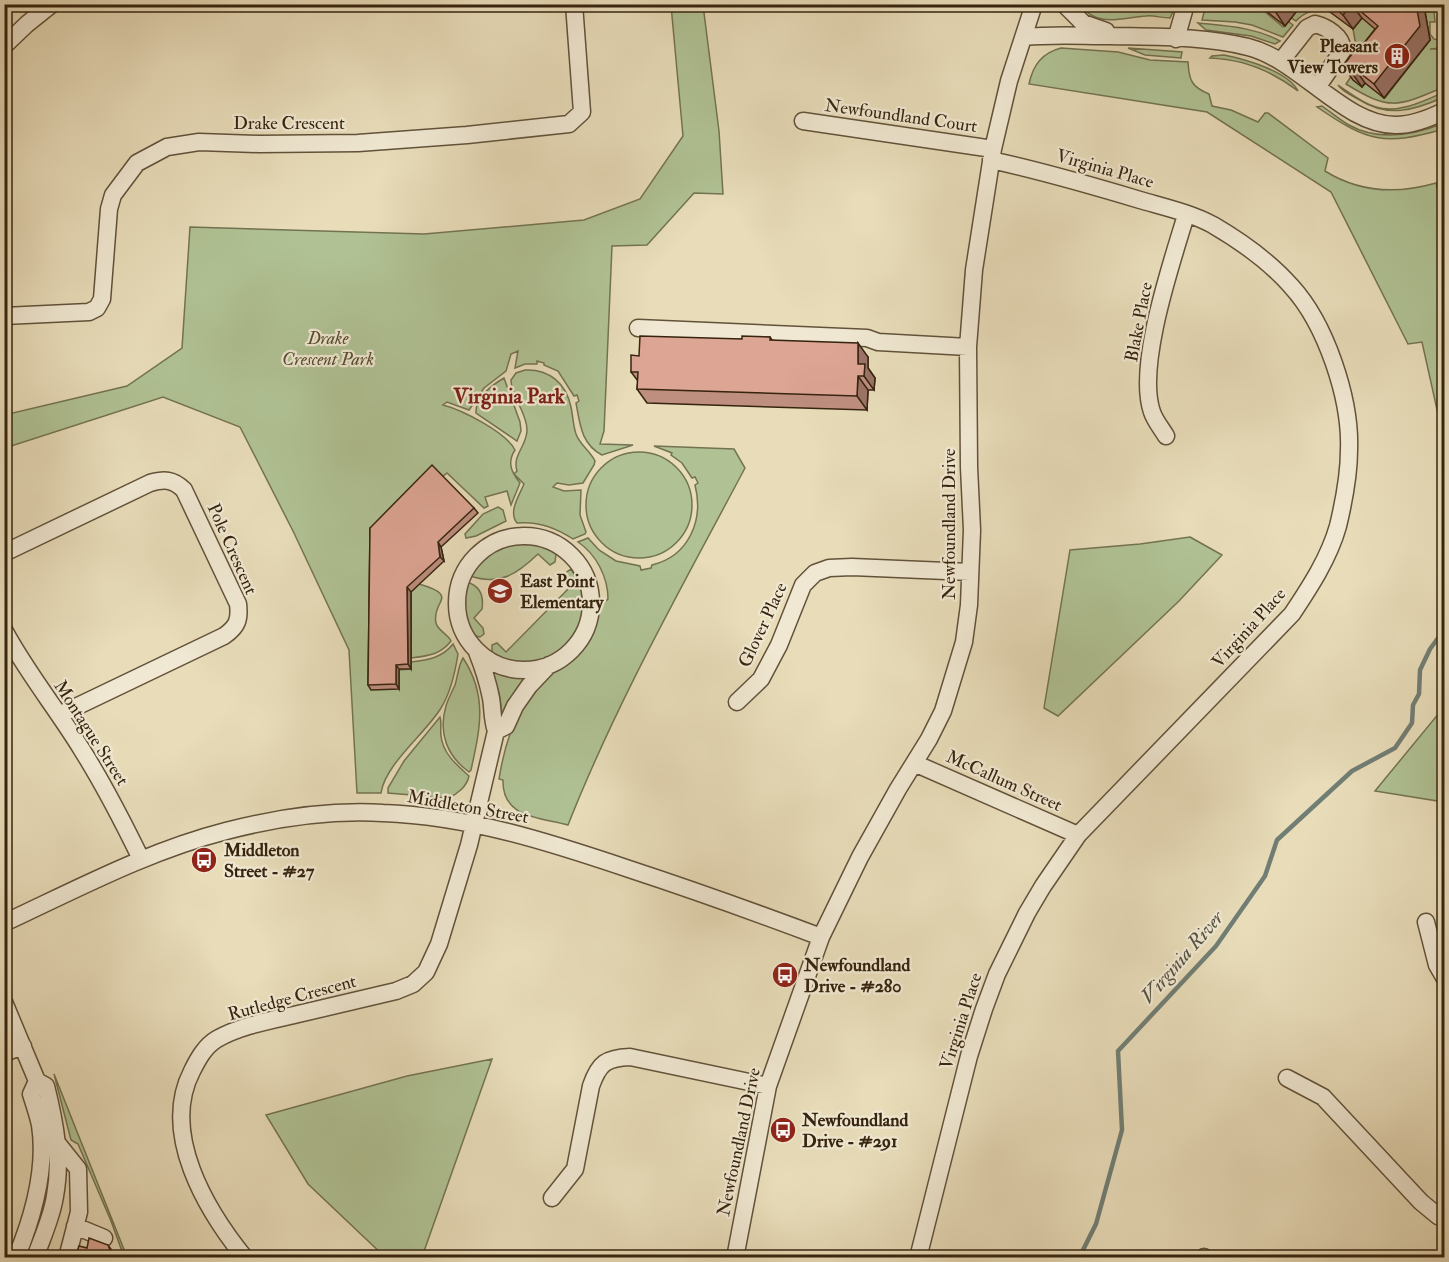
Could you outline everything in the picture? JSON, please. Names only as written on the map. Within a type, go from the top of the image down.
[{"type":"street","name":"Drake Crescent","points":[[4,316],[89,312],[97,308],[105,286],[109,210],[113,195],[137,163],[168,147],[199,142],[358,143],[467,135],[569,124],[582,112],[574,4]]},
{"type":"street","name":"Newfoundland Drive","points":[[735,1257],[768,1086],[821,937],[860,857],[943,711],[964,642],[972,530],[968,347],[974,270],[992,155],[1009,81],[1034,4]]},
{"type":"street","points":[[1064,4],[1083,23],[1114,36]]},
{"type":"street","points":[[1176,39],[1186,4]]},
{"type":"street","points":[[4,46],[44,7]]},
{"type":"street","points":[[1281,61],[1307,28],[1315,24],[1322,26],[1338,37],[1343,43],[1343,50],[1318,86]]},
{"type":"street","points":[[1024,38],[1048,35],[1114,36],[1233,44],[1258,50],[1281,61],[1353,112],[1376,122],[1396,125],[1417,121],[1444,111]]},
{"type":"street","name":"Newfoundland Court","points":[[803,121],[992,155]]},
{"type":"street","name":"Virginia Place","points":[[918,1257],[969,1056],[987,1000],[1004,958],[1022,923],[1043,886],[1078,835],[1292,614],[1310,588],[1337,528],[1346,488],[1350,448],[1336,369],[1310,312],[1292,287],[1262,257],[1209,223],[992,155]]},
{"type":"street","name":"Blake Place","points":[[1166,436],[1152,413],[1148,383],[1155,329],[1186,215]]},
{"type":"street","points":[[638,328],[867,338],[878,342],[968,347]]},
{"type":"street","name":"Pole Crescent","points":[[4,553],[150,483],[170,480],[184,490],[238,604],[239,618],[234,629],[224,636],[59,715]]},
{"type":"street","points":[[477,652],[498,664],[529,669],[549,665],[566,657],[580,643],[592,609],[590,588],[581,569],[560,546],[548,539],[533,535],[519,533],[504,536],[479,552],[472,559],[456,596],[456,609],[463,635],[477,652],[488,684],[492,720],[496,731],[506,726],[515,706],[549,665]]},
{"type":"street","name":"Glover Place","points":[[737,702],[761,679],[779,645],[803,585],[815,573],[829,568],[852,567],[970,572]]},
{"type":"street","name":"Montague Street","points":[[4,630],[24,666],[59,715],[104,786],[141,859]]},
{"type":"street","name":"Rutledge Crescent","points":[[245,1257],[225,1233],[192,1168],[182,1134],[181,1108],[186,1082],[200,1056],[214,1041],[231,1032],[263,1022],[396,991],[413,984],[426,972],[439,944],[473,824],[496,731]]},
{"type":"street","name":"McCallum Street","points":[[914,763],[1078,835]]},
{"type":"street","name":"Middleton Street","points":[[4,923],[141,859],[225,831],[284,819],[382,813],[443,818],[520,834],[559,845],[821,937]]},
{"type":"street","points":[[1426,922],[1437,965],[1444,977]]},
{"type":"street","points":[[4,1002],[37,1081],[46,1086],[58,1144],[55,1198],[35,1257]]},
{"type":"street","points":[[4,1053],[22,1046]]},
{"type":"street","points":[[552,1198],[575,1169],[591,1086],[601,1065],[609,1060],[630,1057],[768,1086]]},
{"type":"street","points":[[1287,1078],[1323,1097],[1414,1195],[1444,1219]]},
{"type":"street","points":[[16,1257],[38,1184],[41,1161],[40,1125],[31,1094],[37,1081]]},
{"type":"street","points":[[25,1233],[42,1238],[68,1252],[79,1212],[78,1169],[58,1144]]},
{"type":"street","points":[[75,1226],[104,1238]]},
{"type":"green space","name":"Drake Crescent Park","points":[[671,5],[703,5],[719,131],[723,194],[694,193],[647,245],[612,246],[604,431],[600,444],[633,445],[602,455],[595,450],[583,433],[576,403],[579,401],[577,395],[574,396],[558,371],[544,363],[537,361],[537,364],[525,364],[515,368],[518,351],[511,354],[506,371],[484,388],[469,410],[447,402],[443,405],[483,423],[510,443],[515,450],[511,459],[511,467],[520,483],[511,505],[507,491],[485,497],[488,506],[484,508],[447,473],[373,533],[399,670],[411,669],[411,662],[439,655],[453,644],[458,654],[452,682],[444,702],[434,718],[390,771],[381,793],[357,793],[349,650],[293,531],[240,427],[163,397],[5,448],[4,415],[127,386],[182,348],[190,227],[424,234],[584,220],[640,199],[683,136]]},
{"type":"green space","points":[[1079,5],[1176,5],[1170,18],[1149,16],[1110,20],[1095,17]]},
{"type":"green space","points":[[1206,5],[1257,5],[1283,27],[1288,21],[1293,25],[1283,37],[1252,25],[1202,20]]},
{"type":"green space","points":[[1297,5],[1336,5],[1330,12],[1312,11],[1296,21],[1291,18]]},
{"type":"green space","points":[[1434,11],[1435,22],[1430,22],[1430,34],[1434,39],[1440,40],[1441,48],[1430,49],[1441,49],[1444,87],[1415,99],[1394,103],[1373,99],[1346,84],[1354,72],[1353,80],[1362,87],[1365,83],[1385,98],[1430,40],[1425,12]]},
{"type":"green space","points":[[1392,14],[1352,59],[1356,46],[1353,29],[1362,18]]},
{"type":"green space","points":[[1198,23],[1250,30],[1280,41],[1275,44],[1251,36],[1206,30]]},
{"type":"green space","points":[[1061,48],[1118,52],[1150,60],[1188,62],[1192,83],[1209,94],[1212,106],[1231,110],[1258,122],[1265,113],[1268,113],[1328,158],[1325,171],[1338,178],[1365,187],[1393,190],[1436,183],[1444,214],[1444,441],[1422,342],[1408,344],[1331,192],[1207,112],[1029,84],[1039,61],[1054,50]]},
{"type":"green space","points":[[1128,48],[1182,52],[1181,58],[1145,55]]},
{"type":"green space","points":[[1224,55],[1254,63],[1275,72],[1293,84],[1298,91],[1256,67],[1210,58]]},
{"type":"green space","points":[[1444,92],[1444,97],[1422,106],[1390,110],[1380,109],[1358,99],[1376,107],[1393,109],[1411,106]]},
{"type":"green space","points":[[1322,106],[1349,125],[1372,134],[1397,135],[1421,131],[1444,123],[1444,129],[1406,138],[1377,138],[1350,128],[1317,107]]},
{"type":"green space","points":[[525,370],[542,372],[561,384],[569,398],[576,434],[595,461],[583,483],[569,485],[557,483],[553,487],[564,491],[581,490],[580,515],[586,532],[573,539],[546,526],[517,523],[515,519],[515,504],[524,484],[514,474],[517,471],[516,460],[525,441],[527,430],[511,380],[516,373]]},
{"type":"green space","points":[[504,378],[520,422],[521,431],[517,441],[476,413],[481,397]]},
{"type":"green space","points":[[654,446],[734,449],[745,468],[629,688],[568,825],[524,814],[509,802],[504,793],[503,780],[499,779],[514,723],[527,698],[536,687],[546,676],[578,651],[585,642],[595,612],[608,599],[606,582],[600,567],[578,542],[588,538],[599,550],[616,561],[640,566],[641,570],[651,568],[652,565],[676,554],[691,535],[697,511],[695,485],[698,483],[682,463],[671,455],[672,453]]},
{"type":"green space","points":[[639,452],[659,456],[677,467],[688,485],[692,505],[688,525],[677,543],[659,554],[639,558],[619,554],[601,543],[590,525],[586,505],[590,485],[601,467],[619,456]]},
{"type":"green space","points":[[498,507],[503,510],[506,521],[476,536],[466,538],[465,534],[483,514]]},
{"type":"green space","points":[[1190,537],[1222,555],[1179,601],[1058,716],[1044,708],[1070,550]]},
{"type":"green space","points":[[517,542],[548,547],[556,554],[555,562],[550,565],[538,554],[523,567],[499,579],[490,580],[470,576],[489,554]]},
{"type":"green space","points":[[571,569],[579,584],[584,613],[575,638],[566,649],[553,657],[525,664],[514,664],[492,656],[492,645],[497,643],[506,652],[570,587],[563,578],[564,574]]},
{"type":"green space","points":[[467,582],[475,586],[482,596],[482,609],[474,618],[483,628],[484,634],[480,637],[472,635],[466,622],[463,602]]},
{"type":"green space","points":[[419,584],[432,588],[442,596],[437,609],[436,623],[451,641],[438,652],[411,658],[411,592]]},
{"type":"green space","points":[[463,658],[476,686],[480,713],[477,741],[469,772],[461,766],[450,751],[443,725],[446,706]]},
{"type":"green space","points":[[491,667],[529,675],[502,714],[499,693]]},
{"type":"green space","points":[[1444,707],[1444,802],[1375,791]]},
{"type":"green space","points":[[440,717],[442,742],[451,759],[469,776],[464,786],[448,798],[388,793],[388,788],[404,761]]},
{"type":"green space","points":[[492,1059],[422,1257],[385,1257],[308,1184],[266,1115],[407,1076]]},
{"type":"green space","points":[[54,1074],[127,1257],[117,1257],[123,1254],[78,1144],[71,1140]]},
{"type":"building","points":[[1266,4],[1280,4],[1275,11]]},
{"type":"building","points":[[1329,4],[1351,4],[1343,15]]},
{"type":"building","points":[[1352,4],[1416,4],[1420,26],[1374,84],[1355,69],[1352,73],[1343,66],[1378,26]]},
{"type":"building","points":[[640,336],[742,339],[742,336],[770,337],[770,340],[858,343],[858,364],[865,364],[864,376],[858,376],[857,396],[637,389],[638,372],[631,372],[631,355],[639,356]]},
{"type":"building","points":[[432,465],[474,508],[438,542],[440,557],[407,587],[408,664],[396,665],[396,684],[368,685],[370,528]]},
{"type":"building","points":[[89,1238],[108,1245],[113,1257],[75,1257],[79,1246],[87,1248]]},
{"type":"waterway","name":"Virginia River","points":[[1079,1258],[1096,1224],[1122,1130],[1118,1051],[1216,946],[1265,876],[1277,840],[1352,771],[1395,748],[1412,723],[1413,705],[1419,694],[1420,670],[1430,649],[1444,630]]},
{"type":"place","name":"Pleasant View Towers","points":[[1397,56]]},
{"type":"place","name":"East Point Elementary","points":[[500,591]]},
{"type":"place","name":"Middleton Street - #27","points":[[204,860]]},
{"type":"place","name":"Newfoundland Drive - #280","points":[[785,975]]},
{"type":"place","name":"Newfoundland Drive - #291","points":[[783,1130]]},
{"type":"district","name":"Virginia Park","points":[[509,396]]}]
